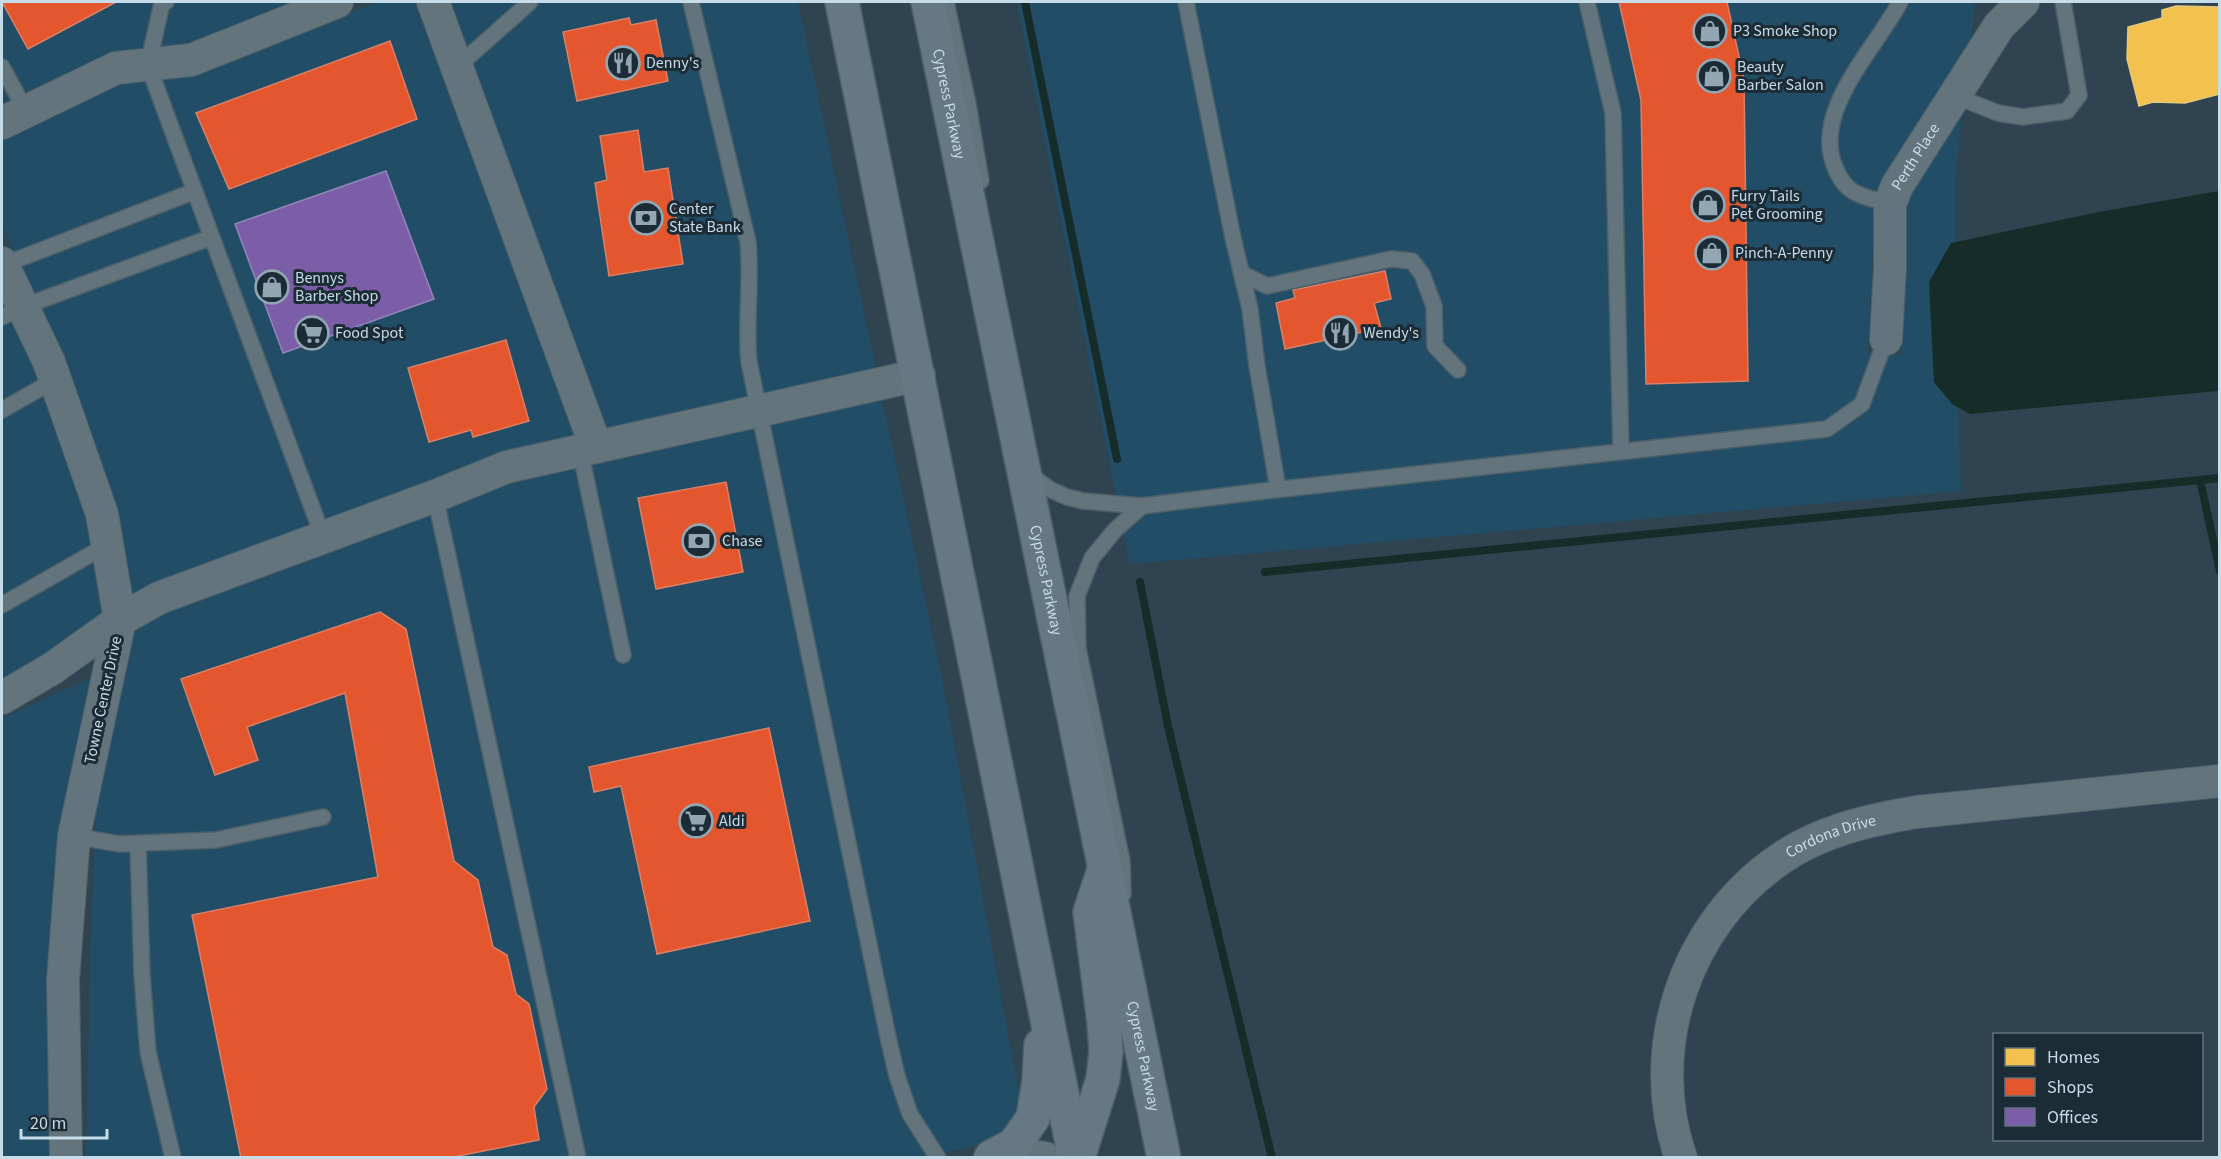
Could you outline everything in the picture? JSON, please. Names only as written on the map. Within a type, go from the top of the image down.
[{"type":"main road","points":[[842,2],[1077,1158]]},
{"type":"main road","name":"Cypress Parkway","points":[[928,2],[1164,1158]]},
{"type":"main road","points":[[1077,1158],[1096,1104],[1104,1070],[1104,1023],[1090,912],[1105,868]]},
{"type":"main road","points":[[991,1157],[1014,1145],[1033,1118],[1039,1081],[1045,1007]]},
{"type":"street","points":[[14,117],[116,68],[191,60],[337,2]]},
{"type":"street","points":[[433,2],[588,448]]},
{"type":"street","name":"Perth Place","points":[[1886,339],[1890,267],[1890,204],[1897,186],[1999,26],[2023,2]]},
{"type":"street","name":"Towne Center Drive","points":[[2,264],[12,312],[49,362],[102,514],[120,620],[74,836],[63,980],[66,1158]]},
{"type":"street","points":[[2,698],[53,668],[120,620],[159,598],[507,467],[918,375]]},
{"type":"street","name":"Cordona Drive","points":[[1681,1158],[1669,1100],[1667,1058],[1672,1018],[1683,982],[1698,949],[1724,912],[1751,881],[1781,858],[1838,830],[1897,815],[2220,781]]},
{"type":"street","points":[[991,1157],[1012,1153],[1046,1158]]},
{"type":"lane","points":[[163,2],[148,64],[323,537]]},
{"type":"lane","points":[[457,68],[530,2]]},
{"type":"lane","points":[[691,2],[748,242],[750,283],[747,345],[758,410],[897,1076],[910,1114],[938,1158]]},
{"type":"lane","points":[[946,2],[968,104],[984,201],[979,249]]},
{"type":"lane","points":[[1186,2],[1250,309],[1257,366],[1278,489]]},
{"type":"lane","points":[[1587,2],[1613,114],[1621,451]]},
{"type":"lane","points":[[1890,204],[1851,190],[1838,175],[1829,154],[1831,127],[1849,82],[1900,2]]},
{"type":"lane","points":[[1955,96],[1998,114],[2023,117],[2067,111],[2079,96],[2063,2]]},
{"type":"lane","points":[[2,67],[14,117]]},
{"type":"lane","points":[[2,264],[195,191]]},
{"type":"lane","points":[[12,312],[212,237]]},
{"type":"lane","points":[[1242,273],[1266,286],[1391,259],[1412,261],[1422,274],[1434,306],[1435,346],[1458,370]]},
{"type":"lane","points":[[1022,461],[1038,480],[1051,490],[1067,497],[1083,501],[1142,506],[1827,429],[1862,404],[1886,339]]},
{"type":"lane","points":[[2,410],[55,381]]},
{"type":"lane","points":[[588,448],[623,656]]},
{"type":"lane","points":[[435,496],[578,1158]]},
{"type":"lane","points":[[1125,966],[1122,861],[1078,648],[1077,596],[1092,558],[1115,530],[1142,506]]},
{"type":"lane","points":[[2,605],[107,544]]},
{"type":"lane","points":[[74,836],[119,844],[216,840],[323,817]]},
{"type":"lane","points":[[138,844],[142,975],[148,1052],[173,1158]]},
{"type":"shaded area","points":[[2,2],[297,2],[187,46],[2,107]]},
{"type":"shaded area","points":[[377,2],[415,2],[575,437],[428,483],[133,596],[118,509],[64,357],[2,225],[2,140],[121,82],[198,74]]},
{"type":"shaded area","points":[[450,2],[798,2],[876,369],[607,429]]},
{"type":"shaded area","points":[[1017,2],[1975,2],[1971,42],[1883,179],[1875,200],[1868,353],[1901,355],[1907,207],[1912,192],[1962,114],[1955,182],[1955,242],[1951,243],[1952,404],[1958,407],[1961,491],[1130,564]]},
{"type":"shaded area","points":[[2219,191],[2219,391],[1970,414],[1952,404],[1934,382],[1929,282],[1951,243],[2099,212]]},
{"type":"shaded area","points":[[2,300],[33,367],[86,517],[102,613],[43,656],[2,680]]},
{"type":"shaded area","points":[[882,398],[943,684],[1020,1099],[1017,1113],[1002,1134],[986,1143],[920,1158],[86,1158],[96,812],[134,633],[139,632],[138,627],[166,611],[512,481]]},
{"type":"shaded area","points":[[91,678],[58,833],[47,979],[49,1157],[2,1157],[2,718]]},
{"type":"building: Homes","points":[[2176,6],[2220,7],[2220,94],[2185,103],[2153,102],[2139,106],[2127,59],[2128,27],[2162,18],[2162,10]]},
{"type":"building: Shops","points":[[2,2],[116,2],[28,49]]},
{"type":"building: Shops","points":[[1619,2],[1727,2],[1744,79],[1748,381],[1646,384],[1641,100]]},
{"type":"building: Shops","points":[[629,18],[631,25],[656,20],[668,81],[577,101],[563,32]]},
{"type":"building: Shops","points":[[390,41],[417,119],[229,189],[196,113]]},
{"type":"building: Shops","points":[[638,130],[644,172],[668,168],[683,264],[609,276],[595,183],[607,180],[600,136]]},
{"type":"building: Shops","points":[[1385,271],[1391,299],[1374,303],[1381,328],[1285,349],[1276,303],[1295,298],[1293,290]]},
{"type":"building: Shops","points":[[506,340],[529,421],[473,437],[471,430],[429,442],[408,368]]},
{"type":"building: Shops","points":[[726,482],[743,572],[656,589],[638,498]]},
{"type":"building: Shops","points":[[380,612],[406,629],[454,861],[478,880],[493,947],[507,955],[516,994],[529,1004],[547,1089],[534,1107],[539,1140],[448,1158],[241,1158],[192,915],[378,877],[345,693],[247,727],[258,760],[215,775],[181,679]]},
{"type":"building: Shops","points":[[769,728],[810,921],[657,954],[621,786],[594,792],[589,767]]},
{"type":"building: Offices","points":[[386,171],[434,299],[283,353],[235,224]]},
{"type":"waterway","points":[[1025,2],[1117,459]]},
{"type":"waterway","points":[[1265,572],[2220,478]]},
{"type":"waterway","points":[[2200,480],[2220,571]]},
{"type":"waterway","points":[[1140,582],[1168,726],[1272,1158]]},
{"type":"place","name":"P3 Smoke Shop","points":[[1710,31]]},
{"type":"place","name":"Denny's","points":[[623,63]]},
{"type":"place","name":"Beauty Barber Salon","points":[[1714,76]]},
{"type":"place","name":"Furry Tails Pet Grooming","points":[[1708,205]]},
{"type":"place","name":"Center State Bank","points":[[646,218]]},
{"type":"place","name":"Pinch-A-Penny","points":[[1712,253]]},
{"type":"place","name":"Bennys Barber Shop","points":[[272,287]]},
{"type":"place","name":"Food Spot","points":[[312,333]]},
{"type":"place","name":"Wendy's","points":[[1340,333]]},
{"type":"place","name":"Chase","points":[[699,541]]},
{"type":"place","name":"Aldi","points":[[696,821]]}]
